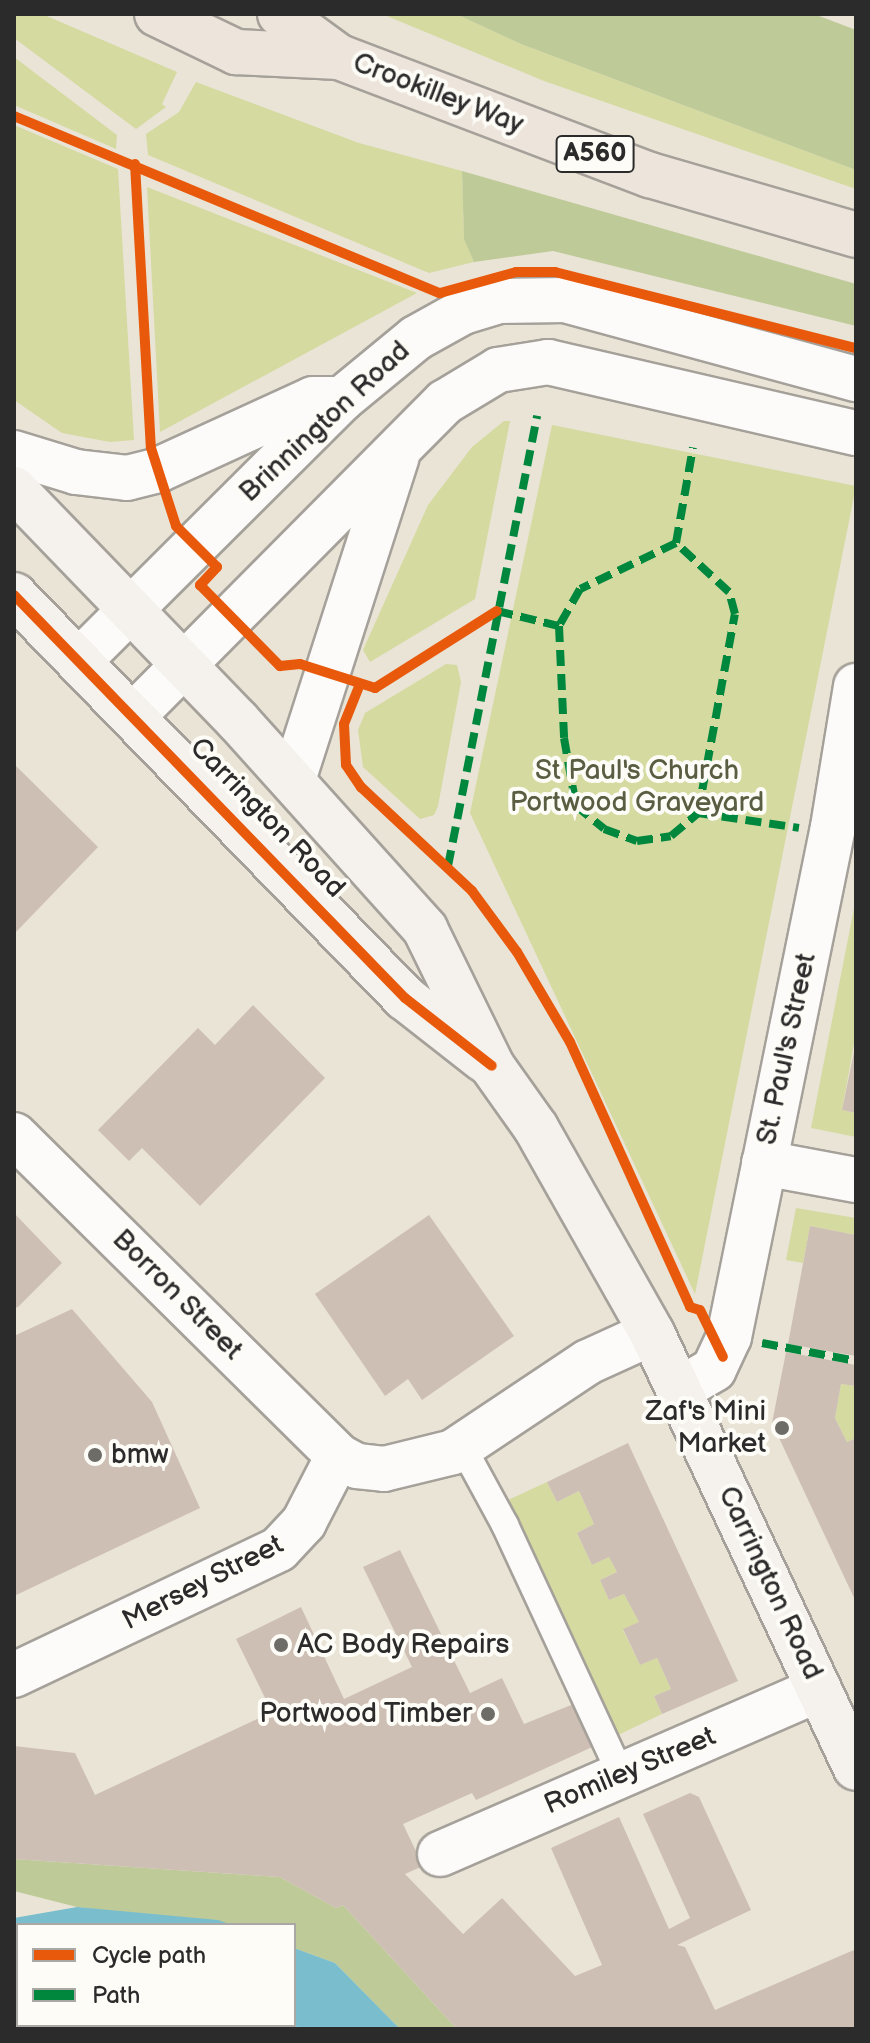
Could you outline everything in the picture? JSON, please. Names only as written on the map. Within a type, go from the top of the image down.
[{"type":"main road","name":"Crookilley Way","points":[[157,14],[236,52],[339,57]]},
{"type":"main road","name":"Crookilley Way","points":[[280,14],[339,57],[650,175],[856,235]]},
{"type":"main road","name":"Carrington Road","points":[[14,489],[293,780],[425,929],[492,1066],[536,1128],[652,1333],[837,1711],[856,1768]]},
{"type":"main road","name":"Carrington Road","points":[[14,595],[134,715],[405,998],[492,1066]]},
{"type":"street","name":"Brinnington Road","points":[[79,661],[342,399],[416,338],[463,312],[532,297],[565,300],[856,379]]},
{"type":"street","points":[[134,715],[400,447],[471,383],[527,363],[593,371],[856,433]]},
{"type":"street","points":[[14,453],[76,472],[127,478],[158,470],[313,399],[342,399]]},
{"type":"street","points":[[293,780],[400,447]]},
{"type":"street","name":"St. Paul's Street","points":[[680,1389],[706,1375],[723,1357],[764,1163],[844,828],[856,686]]},
{"type":"street","name":"Borron Street","points":[[14,1135],[338,1456]]},
{"type":"street","points":[[764,1163],[856,1180]]},
{"type":"street","points":[[338,1456],[384,1469],[416,1465],[462,1446],[588,1362],[652,1333]]},
{"type":"street","name":"Mersey Street","points":[[14,1675],[279,1549],[304,1522],[338,1456]]},
{"type":"street","name":"Romiley Street","points":[[440,1854],[621,1775],[837,1711]]},
{"type":"lane","points":[[462,1446],[505,1525],[621,1775]]},
{"type":"green space","points":[[14,14],[42,14],[177,72],[162,104],[166,107],[136,129],[14,38]]},
{"type":"green space","points":[[382,14],[456,14],[521,44],[856,170],[856,189],[544,81]]},
{"type":"green space","points":[[456,14],[814,14],[856,30],[856,170],[521,44]]},
{"type":"green space","points":[[14,57],[117,135],[116,149],[14,105]]},
{"type":"green space","points":[[196,82],[359,143],[462,171],[464,238],[474,262],[429,273],[148,155],[146,134],[179,112]]},
{"type":"green space","points":[[14,125],[118,169],[134,440],[110,442],[62,433],[14,400]]},
{"type":"green space","points":[[462,171],[856,284],[856,326],[553,251],[474,262],[464,239]]},
{"type":"green space","points":[[147,187],[417,293],[160,432]]},
{"type":"green space","points":[[504,421],[510,421],[475,599],[370,662],[363,650],[428,505],[472,447]]},
{"type":"green space","name":"St Paul's Church Portwood Graveyard","points":[[552,425],[856,486],[695,1294],[470,813]]},
{"type":"green space","points":[[446,664],[457,665],[461,682],[438,806],[434,815],[420,819],[363,767],[358,730],[365,713]]},
{"type":"green space","points":[[856,898],[856,1033],[842,1110],[856,1113],[856,1137],[811,1128]]},
{"type":"green space","points":[[796,1208],[856,1218],[856,1235],[810,1226],[803,1263],[786,1260]]},
{"type":"green space","points":[[841,1384],[856,1386],[856,1438],[847,1442],[835,1418]]},
{"type":"green space","points":[[547,1482],[557,1502],[579,1491],[594,1524],[577,1533],[592,1565],[609,1557],[617,1572],[600,1580],[609,1600],[624,1594],[639,1622],[623,1630],[640,1665],[657,1658],[671,1689],[654,1696],[662,1714],[616,1736],[506,1501]]},
{"type":"green space","points":[[14,1859],[280,1877],[336,1908],[343,1905],[457,2029],[400,2029],[335,1963],[296,1949],[296,1923],[215,1923],[77,1907],[14,1891]]},
{"type":"green space","points":[[14,2021],[16,2027],[221,2029],[14,2029]]},
{"type":"water","points":[[77,1907],[226,1923],[16,1923],[14,2021],[14,1918]]},
{"type":"water","points":[[296,1949],[335,1963],[400,2029],[296,2027]]},
{"type":"building","points":[[14,764],[98,847],[16,932],[14,930]]},
{"type":"building","points":[[253,1005],[325,1078],[200,1206],[142,1148],[129,1161],[98,1130],[198,1028],[215,1045]]},
{"type":"building","points":[[856,1042],[856,1113],[842,1110]]},
{"type":"building","points":[[14,1213],[62,1263],[17,1308],[14,1304]]},
{"type":"building","points":[[429,1215],[514,1336],[422,1400],[408,1379],[385,1396],[315,1294]]},
{"type":"building","points":[[810,1226],[856,1235],[856,1356],[788,1344]]},
{"type":"building","name":"bmw","points":[[72,1309],[152,1402],[200,1508],[14,1596],[14,1336]]},
{"type":"building","points":[[786,1352],[856,1365],[856,1386],[841,1384],[835,1418],[847,1442],[856,1438],[856,1602],[772,1423]]},
{"type":"building","points":[[628,1443],[738,1681],[662,1714],[654,1696],[671,1689],[657,1658],[640,1665],[623,1629],[639,1622],[624,1594],[609,1600],[600,1580],[617,1572],[609,1557],[592,1565],[577,1533],[594,1524],[579,1491],[557,1502],[547,1482]]},
{"type":"building","points":[[400,1550],[470,1693],[502,1678],[524,1724],[581,1701],[601,1743],[476,1800],[472,1793],[403,1824],[423,1866],[405,1874],[463,1934],[502,1898],[575,1976],[602,1965],[551,1848],[619,1817],[669,1929],[690,1918],[643,1814],[690,1793],[699,1797],[751,1910],[677,1945],[685,1947],[715,2010],[856,1949],[856,2029],[457,2029],[343,1905],[336,1908],[280,1877],[14,1859],[14,1746],[75,1753],[95,1795],[272,1712],[236,1639],[301,1607],[344,1699],[412,1667],[363,1567]]},
{"type":"marked path","points":[[448,866],[537,416]]},
{"type":"marked path","points":[[676,543],[580,589],[559,626],[564,738],[576,806],[604,829],[637,841],[671,836],[698,813],[735,614],[729,592],[676,543],[693,448]]},
{"type":"marked path","points":[[497,611],[559,626]]},
{"type":"marked path","points":[[698,813],[799,828]]},
{"type":"marked path","points":[[762,1343],[856,1361]]},
{"type":"cycle path","points":[[14,116],[440,293],[516,272],[555,272],[856,348]]},
{"type":"cycle path","points":[[135,164],[151,448],[176,526],[217,567],[200,585],[280,666],[300,664],[375,688],[497,611]]},
{"type":"cycle path","points":[[14,595],[405,998],[492,1066]]},
{"type":"cycle path","points":[[360,684],[344,724],[346,765],[361,787],[472,891],[517,952],[570,1042],[690,1307],[700,1310],[723,1357]]},
{"type":"place","name":"Zaf's Mini Market","points":[[782,1428]]},
{"type":"place","name":"bmw","points":[[95,1455]]},
{"type":"place","name":"AC Body Repairs","points":[[281,1645]]},
{"type":"place","name":"Portwood Timber","points":[[488,1714]]}]
